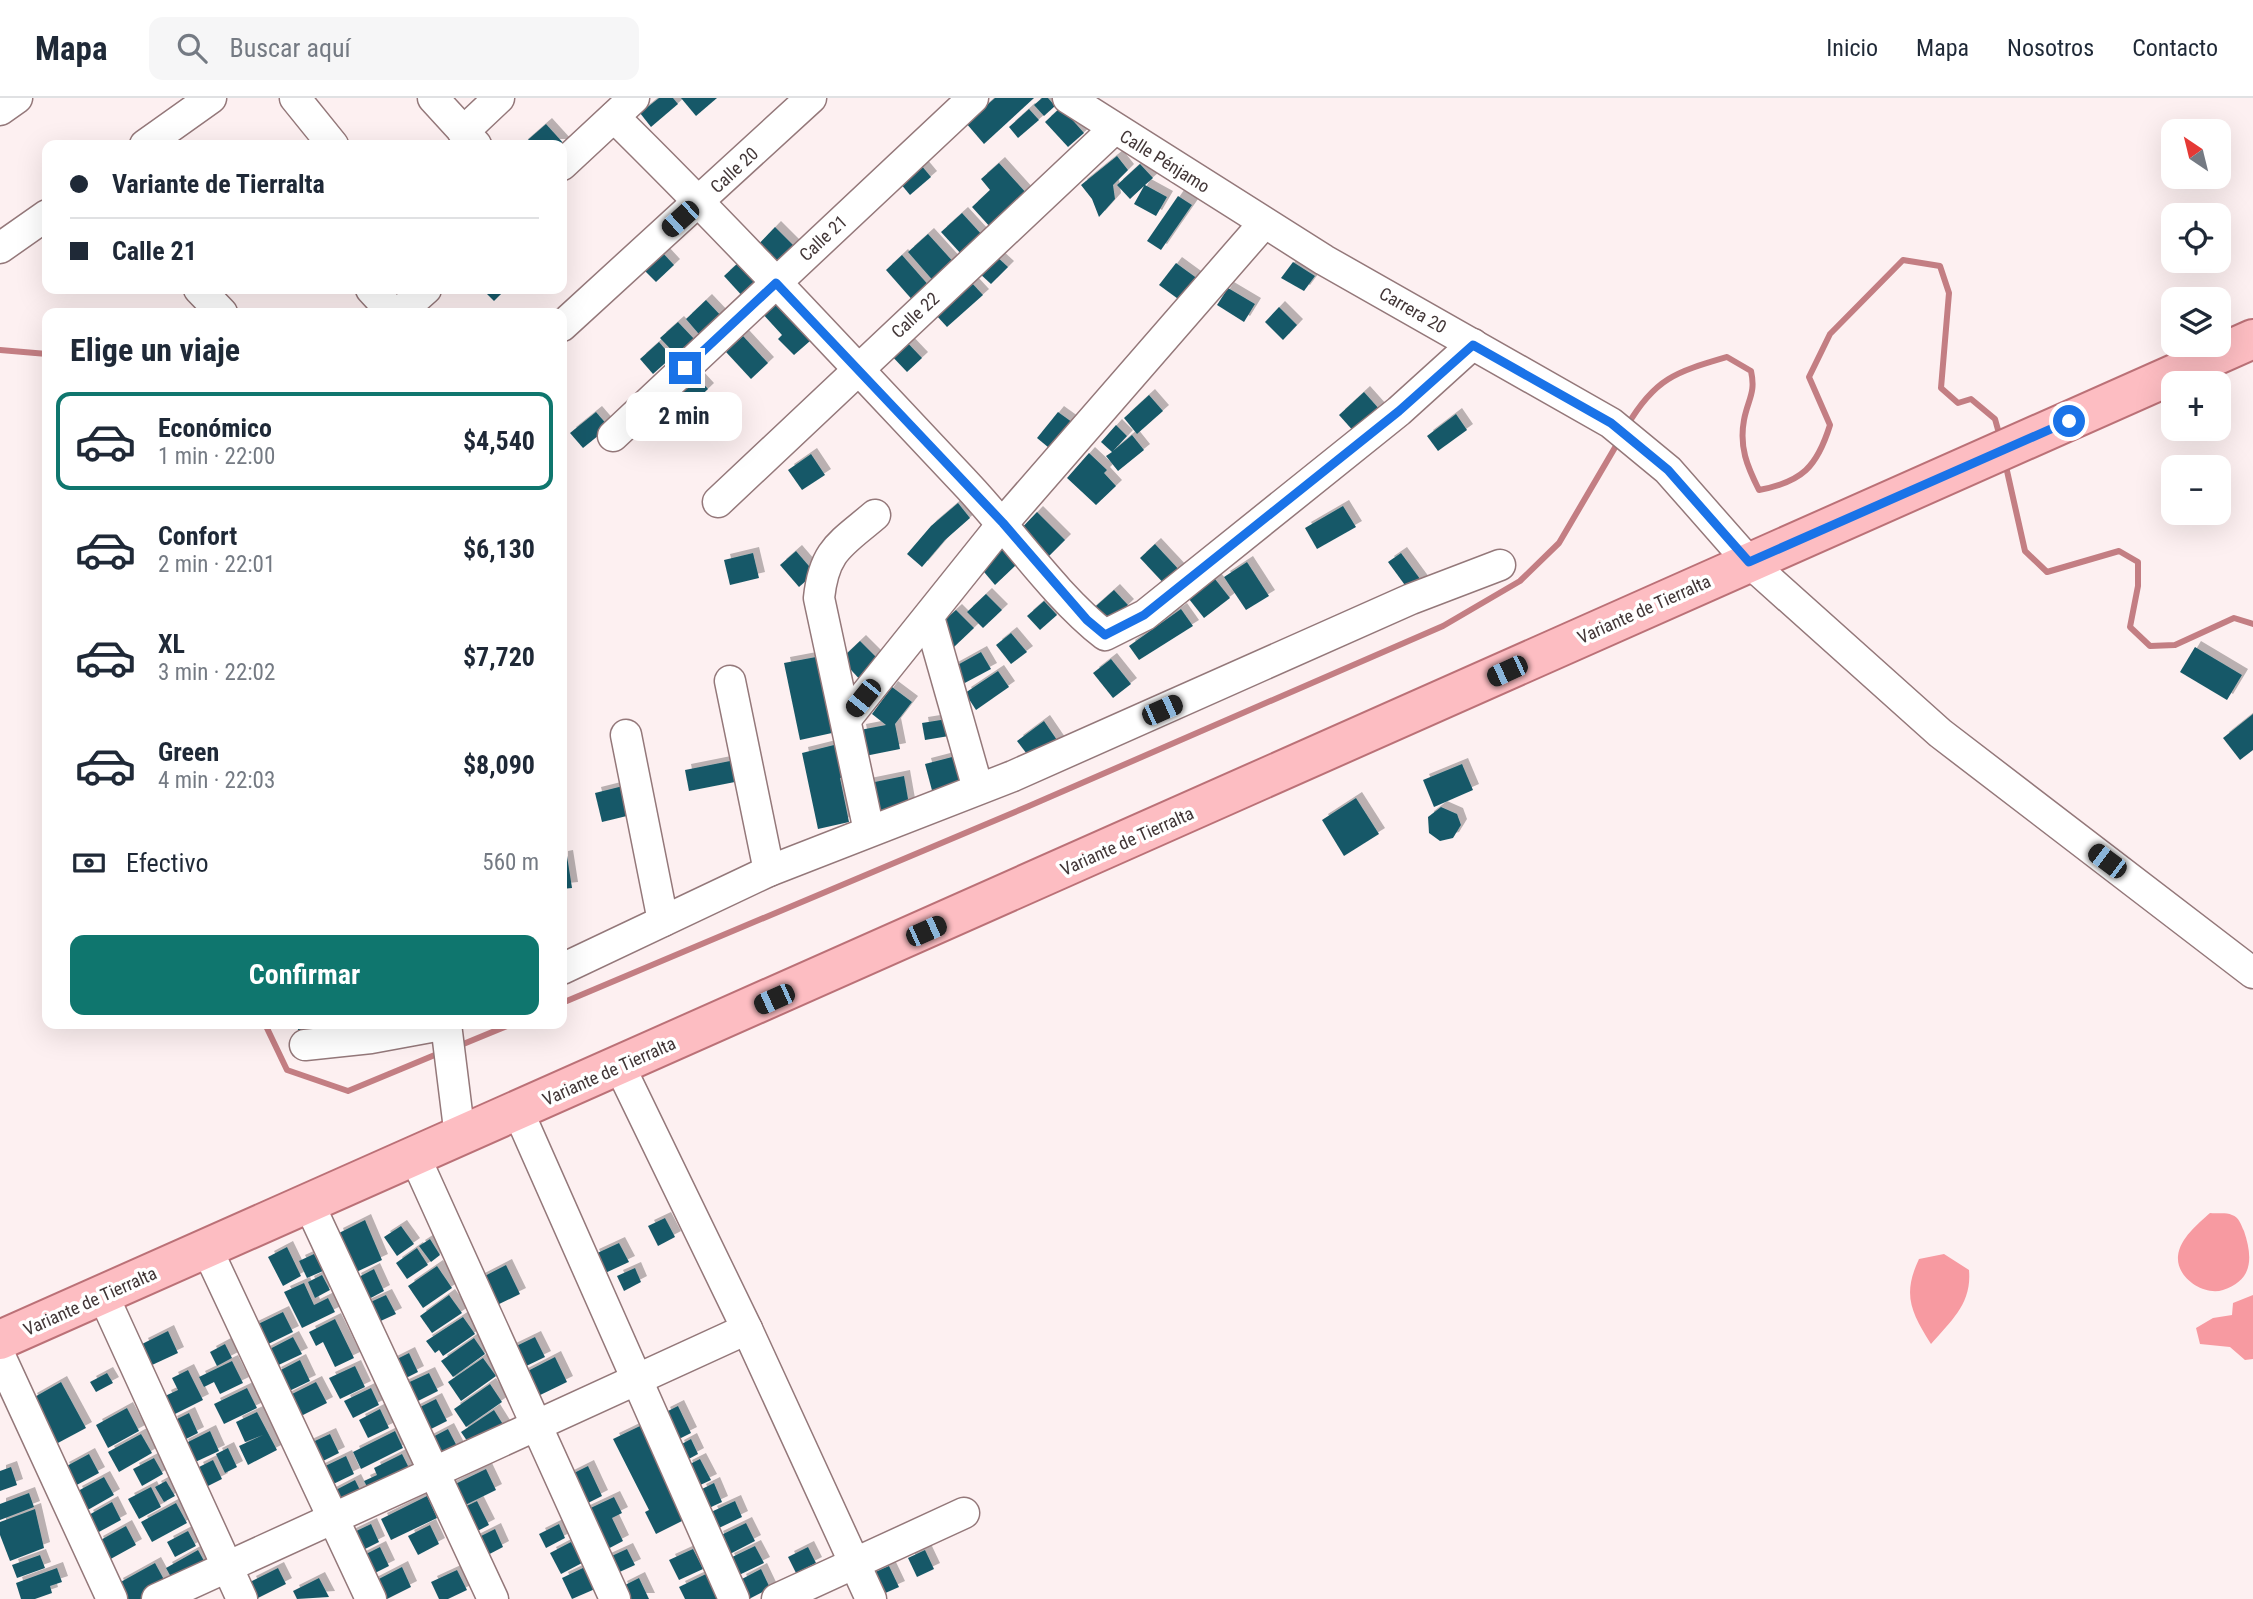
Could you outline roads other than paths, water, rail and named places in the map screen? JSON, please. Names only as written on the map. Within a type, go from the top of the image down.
[{"type":"main road","name":"Variante de Tierralta","points":[[0,1340],[620,1067],[2253,339]]},
{"type":"street","points":[[0,110],[17,98]]},
{"type":"street","points":[[152,140],[211,98]]},
{"type":"street","points":[[295,98],[329,140]]},
{"type":"street","points":[[433,98],[469,138],[499,98]]},
{"type":"street","name":"Calle 20","points":[[567,322],[811,98]]},
{"type":"street","name":"Calle 21","points":[[613,436],[973,98]]},
{"type":"street","name":"Calle Pénjamo","points":[[1068,98],[1264,223]]},
{"type":"street","points":[[567,160],[624,108],[700,202],[1003,523],[1087,620],[1105,635],[1144,615],[1399,411],[1473,345]]},
{"type":"street","name":"Calle 22","points":[[718,502],[1114,129]]},
{"type":"street","points":[[0,248],[42,219]]},
{"type":"street","points":[[846,719],[1003,523],[1264,223]]},
{"type":"street","name":"Carrera 20","points":[[1264,223],[1611,423],[1668,470],[1749,562],[1940,733],[2253,973]]},
{"type":"street","points":[[204,294],[217,308]]},
{"type":"street","points":[[376,294],[388,308]]},
{"type":"street","points":[[405,308],[420,294]]},
{"type":"street","points":[[869,831],[819,598],[822,574],[831,553],[875,515]]},
{"type":"street","points":[[567,967],[769,871],[978,789],[1411,599],[1500,565]]},
{"type":"street","points":[[929,617],[978,789]]},
{"type":"street","points":[[730,681],[769,871]]},
{"type":"street","points":[[626,735],[663,921]]},
{"type":"street","points":[[322,1037],[399,1029]]},
{"type":"street","points":[[448,1029],[460,1137]]},
{"type":"street","points":[[620,1067],[747,1329],[871,1599]]},
{"type":"street","points":[[517,1111],[734,1599]]},
{"type":"street","points":[[415,1157],[615,1599]]},
{"type":"street","points":[[309,1204],[493,1599]]},
{"type":"street","points":[[207,1250],[371,1599]]},
{"type":"street","points":[[103,1295],[242,1599]]},
{"type":"street","points":[[157,1599],[747,1329]]},
{"type":"street","points":[[0,1356],[113,1599]]},
{"type":"street","points":[[778,1599],[964,1513]]},
{"type":"waterway","points":[[1627,426],[1647,397],[1668,379],[1694,367],[1727,357],[1751,371],[1752,391],[1744,420],[1743,448],[1759,490],[1797,477],[1813,462],[1830,425],[1809,377],[1830,334],[1903,260],[1940,266],[1949,293],[1941,388],[1958,403],[1971,399],[1995,419],[2000,437]]},
{"type":"waterway","points":[[0,350],[42,354]]},
{"type":"waterway","points":[[567,1001],[1029,806],[1443,626],[1520,581],[1559,543],[1620,439]]},
{"type":"waterway","points":[[2005,462],[2025,551],[2047,572],[2119,551],[2138,562],[2138,586],[2130,627],[2150,646],[2175,645],[2234,618],[2253,624]]},
{"type":"waterway","points":[[267,1029],[287,1070],[348,1091],[442,1052]]},
{"type":"waterway","points":[[456,1047],[500,1029]]}]
